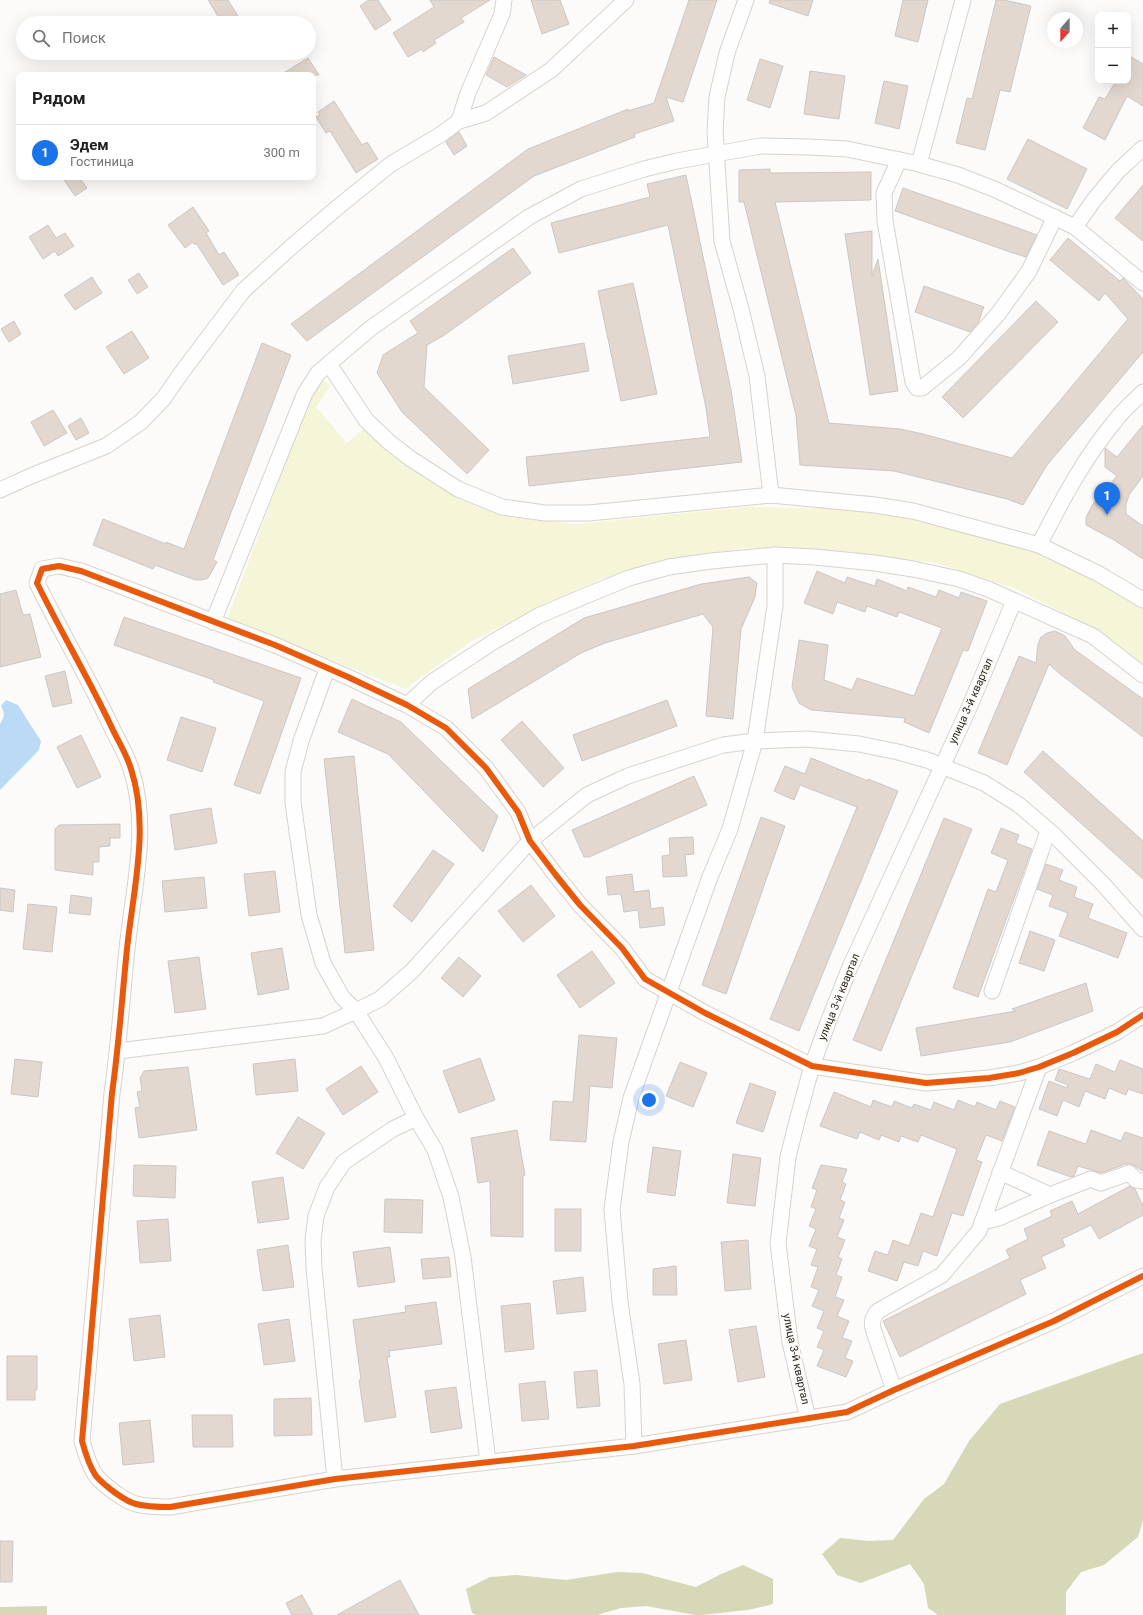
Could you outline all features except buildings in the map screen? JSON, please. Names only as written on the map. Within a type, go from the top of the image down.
[{"type":"street","points":[[459,121],[468,92],[502,14],[504,0]]},
{"type":"street","points":[[0,490],[106,446],[141,422],[164,398],[243,291],[338,207],[391,164],[440,135],[459,121],[486,113],[551,70],[626,0]]},
{"type":"street","points":[[746,0],[727,53],[717,97],[715,131],[722,241],[741,309],[757,376],[771,495]]},
{"type":"street","points":[[919,164],[963,0]]},
{"type":"street","points":[[213,622],[305,393],[318,374],[371,328],[529,217],[581,189],[644,169],[717,153],[760,146],[848,149],[919,164],[994,189],[1075,226],[1143,282]]},
{"type":"street","points":[[1075,226],[1118,171],[1143,148]]},
{"type":"street","points":[[899,160],[884,193],[885,221],[913,382],[917,388],[922,388],[959,358],[998,314],[1029,271],[1055,217]]},
{"type":"street","points":[[329,364],[366,420],[389,442],[411,459],[458,489],[502,507],[545,513],[589,513],[771,495],[835,500],[913,511],[1039,544],[1099,574],[1143,600]]},
{"type":"street","points":[[1039,544],[1061,502],[1085,462],[1115,420],[1143,392]]},
{"type":"street","points":[[634,1446],[632,1384],[620,1302],[612,1209],[621,1142],[632,1098],[670,994],[710,877],[730,829],[755,741],[775,606],[775,555]]},
{"type":"street","points":[[407,705],[432,682],[493,642],[538,616],[629,578],[669,567],[711,561],[775,555],[867,562],[914,568],[988,589],[1093,636],[1143,675]]},
{"type":"street","points":[[1143,1015],[1117,1032],[1039,1067],[989,1078],[926,1083],[812,1066],[745,1034],[645,979],[622,948],[565,886],[530,841],[518,812],[486,768],[446,728],[407,705],[275,645],[81,571],[59,566],[42,569],[37,583],[101,705],[131,769],[137,797],[140,826],[138,860],[127,949],[118,1051],[112,1093],[82,1441],[87,1457],[96,1475],[120,1496],[134,1504],[149,1507],[170,1508],[335,1479],[634,1446],[847,1412],[894,1390],[1054,1321],[1143,1276]]},
{"type":"street","name":"улица 3-й квартал","points":[[808,1419],[790,1342],[778,1242],[788,1158],[812,1066],[826,1025],[850,966],[969,708],[1014,601]]},
{"type":"street","points":[[327,669],[301,741],[293,772],[293,804],[309,915],[323,963],[342,997],[356,1011],[386,1058],[416,1118],[435,1150],[452,1204],[463,1257],[488,1462]]},
{"type":"street","points":[[118,1051],[323,1026],[356,1011],[380,999],[412,971],[530,841],[587,795],[628,776],[723,745],[755,741],[808,739],[859,744],[898,752],[942,766],[984,783],[1018,805],[1048,830],[1104,884],[1143,929]]},
{"type":"street","points":[[992,991],[1048,830]]},
{"type":"street","points":[[894,1390],[874,1332],[872,1324],[873,1317],[878,1311],[942,1275],[979,1231],[1039,1067]]},
{"type":"street","points":[[335,1479],[314,1268],[313,1240],[316,1216],[327,1187],[344,1162],[393,1129],[416,1118]]},
{"type":"street","points":[[1000,1172],[1050,1195]]},
{"type":"street","points":[[982,1222],[1000,1218],[1050,1195],[1091,1179],[1101,1183],[1129,1173],[1136,1180],[1143,1181]]},
{"type":"green space","points":[[325,380],[330,386],[316,407],[347,443],[366,427],[405,465],[439,487],[477,507],[510,517],[575,524],[747,507],[833,508],[937,524],[1018,544],[1052,558],[1121,593],[1143,609],[1143,664],[1100,632],[1014,588],[936,563],[819,549],[743,548],[662,561],[599,580],[540,606],[470,642],[405,689],[227,619],[312,393]]},
{"type":"green space","points":[[1143,1353],[1143,1520],[1138,1537],[1104,1565],[1081,1572],[1066,1592],[1066,1615],[938,1615],[928,1608],[924,1584],[910,1564],[861,1583],[837,1575],[822,1554],[840,1538],[868,1541],[893,1540],[924,1499],[944,1484],[969,1441],[1000,1404]]},
{"type":"green space","points":[[743,1565],[773,1579],[773,1604],[748,1610],[702,1615],[646,1606],[621,1608],[597,1615],[477,1615],[472,1613],[466,1589],[490,1577],[516,1575],[566,1580],[617,1572],[642,1573],[696,1587]]},
{"type":"green space","points":[[47,1606],[47,1615],[0,1615],[0,1607]]},
{"type":"water","points":[[6,700],[18,705],[41,741],[39,750],[0,790],[0,724],[4,715],[1,706]]},
{"type":"cycle path","points":[[1143,1015],[1117,1032],[1039,1067],[1019,1073],[989,1078],[926,1083],[812,1066],[705,1013],[645,979],[622,948],[580,905],[530,841],[518,812],[486,768],[446,728],[407,705],[275,645],[81,571],[59,566],[42,569],[37,583],[127,759],[137,791],[139,813],[140,836],[138,859],[112,1093],[82,1441],[89,1463],[96,1476],[120,1496],[140,1505],[170,1507],[335,1479],[634,1446],[847,1412],[894,1390],[1054,1321],[1143,1276]]},
{"type":"place","name":"Эдем","points":[[1107,515]]}]
